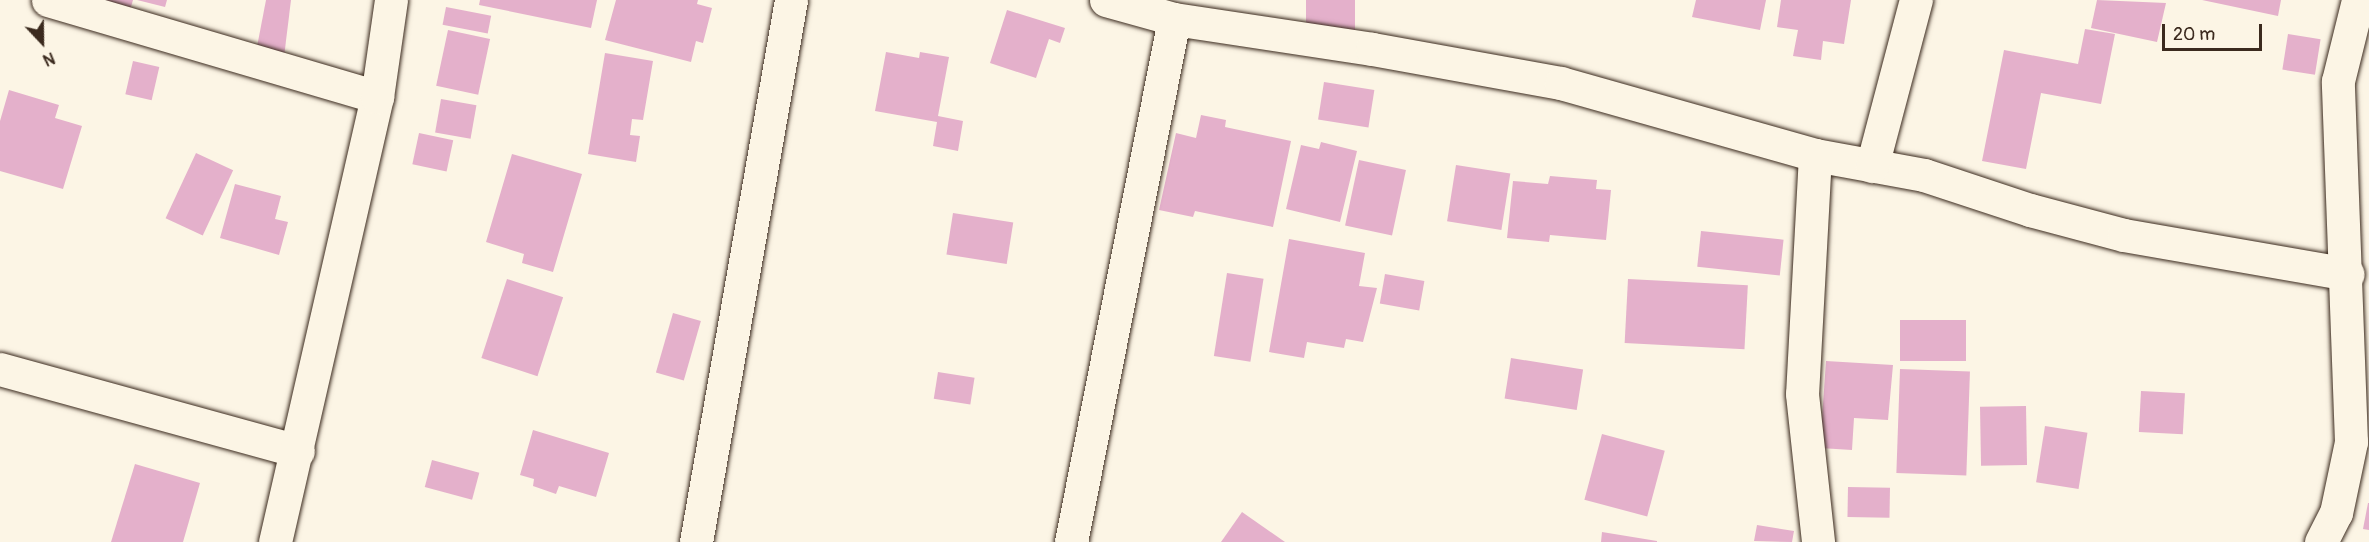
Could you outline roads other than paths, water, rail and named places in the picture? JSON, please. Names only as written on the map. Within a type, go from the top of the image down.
[{"type":"street","points":[[48,0],[376,97]]},
{"type":"street","points":[[275,542],[298,451],[376,97],[391,0]]},
{"type":"street","points":[[696,542],[791,0]]},
{"type":"street","points":[[1106,0],[1174,19],[1372,49],[1561,83],[1815,155],[1924,176],[2030,210],[2124,235],[2348,274]]},
{"type":"street","points":[[1872,166],[1916,0]]},
{"type":"street","points":[[2321,542],[2336,513],[2351,442],[2348,274],[2338,81],[2358,0]]},
{"type":"street","points":[[1071,542],[1174,19]]},
{"type":"street","points":[[1815,155],[1802,394],[1818,542]]},
{"type":"street","points":[[0,369],[298,451]]}]
